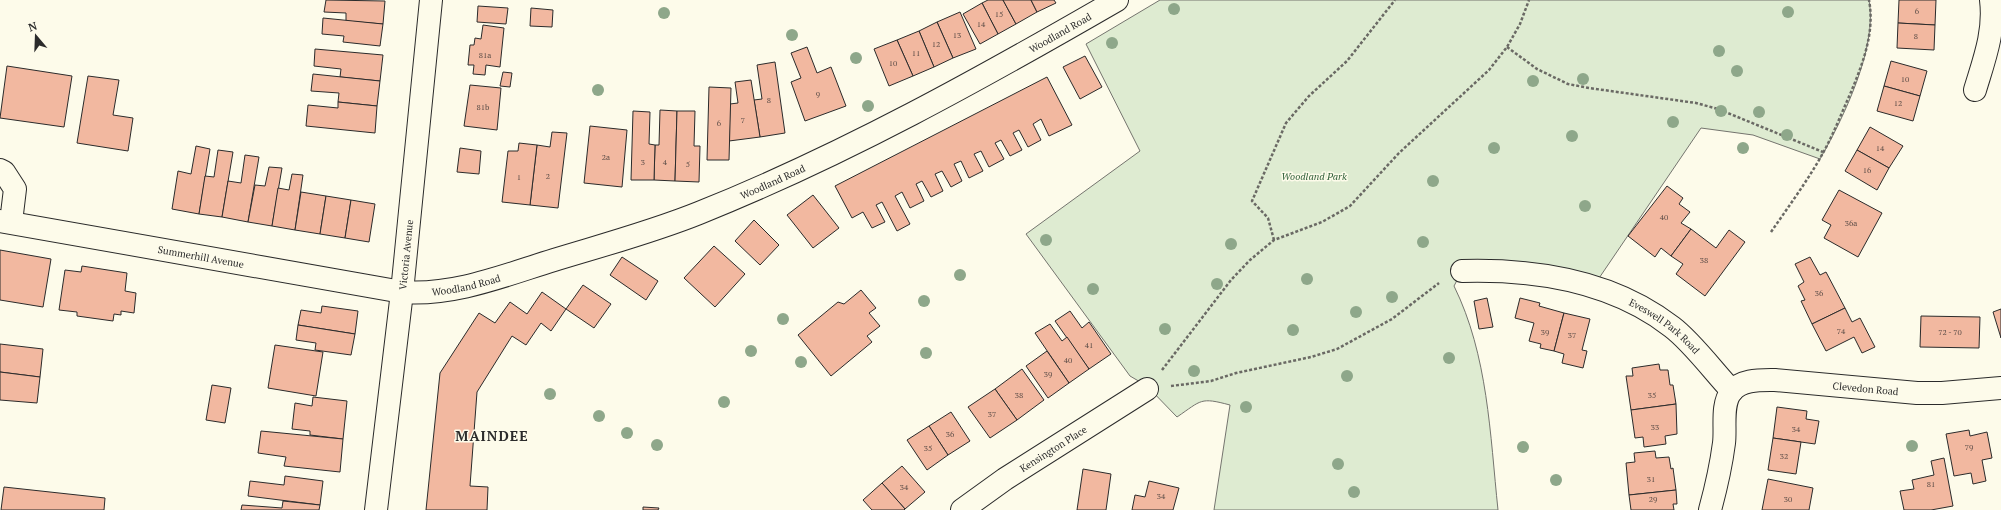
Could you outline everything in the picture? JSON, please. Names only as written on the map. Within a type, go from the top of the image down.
[{"type":"street","name":"Victoria Avenue","points":[[376,510],[402,292],[431,0]]},
{"type":"street","name":"Woodland Road","points":[[402,292],[443,291],[474,284],[647,232],[700,213],[801,168],[886,127],[1117,0]]},
{"type":"street","points":[[1975,90],[1990,44],[1992,26],[1991,0]]},
{"type":"street","points":[[0,170],[4,172],[15,189],[5,221]]},
{"type":"street","name":"Summerhill Avenue","points":[[5,221],[402,292]]},
{"type":"street","name":"Eveswell Park Road","points":[[1462,271],[1504,271],[1557,278],[1593,287],[1637,304],[1673,328],[1732,391]]},
{"type":"street","name":"Clevedon Road","points":[[1732,391],[1747,382],[1769,380],[1917,393],[1942,393],[2001,388]]},
{"type":"street","name":"Kensington Place","points":[[962,510],[1005,479],[1147,389]]},
{"type":"street","points":[[1710,510],[1722,454],[1727,404],[1732,391]]},
{"type":"path","points":[[1274,240],[1268,218],[1252,201],[1286,123],[1309,96],[1347,62],[1395,0]]},
{"type":"path","points":[[1147,389],[1231,280],[1250,260],[1274,240],[1322,222],[1350,206],[1399,153],[1488,70],[1508,48],[1520,24],[1529,0]]},
{"type":"path","points":[[1771,232],[1824,152],[1861,69],[1870,32],[1869,0]]},
{"type":"path","points":[[1508,48],[1537,70],[1568,84],[1696,103],[1718,109],[1824,152]]},
{"type":"path","points":[[1147,389],[1211,381],[1236,373],[1310,357],[1337,349],[1392,319],[1441,281],[1462,271]]},
{"type":"green space","name":"Woodland Park","points":[[1160,0],[1869,0],[1870,19],[1864,60],[1848,104],[1820,159],[1753,135],[1701,128],[1593,287],[1462,271],[1454,286],[1474,339],[1481,367],[1490,424],[1498,510],[1214,510],[1230,405],[1213,401],[1202,402],[1177,417],[1147,386],[1130,376],[1026,234],[1140,151],[1086,44]]},
{"type":"building","points":[[326,0],[385,1],[383,24],[346,21],[346,13],[324,12]]},
{"type":"building","points":[[988,0],[1003,0],[1016,24],[998,34],[982,3]]},
{"type":"building","points":[[1003,0],[1031,0],[1037,12],[1016,24]]},
{"type":"building","points":[[1031,0],[1054,0],[1056,3],[1037,12]]},
{"type":"building","points":[[1899,0],[1936,0],[1935,25],[1898,23]]},
{"type":"building","points":[[982,3],[998,34],[980,44],[963,14]]},
{"type":"building","points":[[478,6],[508,8],[506,24],[477,22]]},
{"type":"building","points":[[531,8],[553,10],[552,27],[530,26]]},
{"type":"building","points":[[960,12],[976,49],[953,58],[937,22]]},
{"type":"building","points":[[323,18],[383,24],[380,46],[343,42],[344,36],[322,34]]},
{"type":"building","points":[[937,22],[953,58],[934,67],[919,31]]},
{"type":"building","points":[[1898,23],[1935,25],[1934,50],[1897,48]]},
{"type":"building","points":[[483,25],[504,28],[500,67],[486,65],[485,75],[473,74],[474,65],[468,65],[470,45],[474,45],[475,38],[481,39]]},
{"type":"building","points":[[919,31],[934,67],[913,76],[897,40]]},
{"type":"building","points":[[897,40],[913,76],[889,86],[874,49]]},
{"type":"building","points":[[807,47],[817,73],[831,67],[846,106],[805,121],[791,82],[801,78],[791,53]]},
{"type":"building","points":[[315,49],[383,55],[380,81],[340,77],[341,69],[314,66]]},
{"type":"building","points":[[1085,56],[1102,87],[1080,99],[1063,67]]},
{"type":"building","points":[[1891,61],[1927,71],[1920,96],[1884,86]]},
{"type":"building","points":[[775,62],[785,133],[760,137],[754,100],[762,99],[757,65]]},
{"type":"building","points":[[7,66],[72,76],[64,127],[0,118]]},
{"type":"building","points":[[503,72],[512,73],[510,87],[500,86]]},
{"type":"building","points":[[313,74],[380,81],[377,106],[338,102],[339,93],[311,91]]},
{"type":"building","points":[[88,76],[119,80],[113,115],[133,118],[128,151],[77,143]]},
{"type":"building","points":[[1047,77],[1072,125],[1049,136],[1041,119],[1033,124],[1041,140],[1028,147],[1019,130],[1013,133],[1022,150],[1010,156],[1001,140],[995,143],[1004,159],[989,167],[981,151],[974,154],[983,171],[969,178],[961,161],[954,164],[962,181],[951,187],[942,171],[935,174],[943,191],[931,197],[922,181],[916,184],[924,201],[910,208],[902,192],[895,196],[910,224],[897,231],[882,202],[876,205],[885,222],[872,228],[863,212],[852,218],[835,186]]},
{"type":"building","points":[[751,80],[760,137],[729,141],[730,104],[738,103],[735,82]]},
{"type":"building","points":[[470,85],[501,88],[497,130],[464,126]]},
{"type":"building","points":[[1884,86],[1920,96],[1913,121],[1877,111]]},
{"type":"building","points":[[709,87],[731,88],[729,160],[707,160]]},
{"type":"building","points":[[338,102],[377,106],[375,133],[306,126],[308,105],[338,108]]},
{"type":"building","points":[[660,110],[677,111],[675,181],[654,180],[655,145],[659,145]]},
{"type":"building","points":[[633,111],[650,112],[649,144],[655,145],[654,180],[631,180]]},
{"type":"building","points":[[677,111],[695,111],[694,146],[700,146],[699,182],[675,181]]},
{"type":"building","points":[[590,126],[627,130],[622,187],[584,183]]},
{"type":"building","points":[[1870,127],[1903,146],[1889,168],[1857,150]]},
{"type":"building","points":[[552,132],[567,133],[558,208],[530,205],[537,145],[550,147]]},
{"type":"building","points":[[519,143],[537,145],[530,205],[502,202],[508,151],[518,151]]},
{"type":"building","points":[[196,146],[210,149],[199,214],[172,209],[178,171],[191,174]]},
{"type":"building","points":[[460,148],[481,151],[479,174],[457,172]]},
{"type":"building","points":[[218,150],[233,152],[222,217],[199,214],[205,176],[214,177]]},
{"type":"building","points":[[1857,150],[1889,168],[1877,190],[1845,171]]},
{"type":"building","points":[[245,155],[259,157],[248,222],[222,217],[228,181],[241,183]]},
{"type":"building","points":[[269,167],[282,168],[272,226],[248,222],[255,185],[265,186]]},
{"type":"building","points":[[292,174],[303,175],[295,230],[272,226],[278,188],[289,190]]},
{"type":"building","points":[[1667,186],[1683,198],[1679,204],[1690,212],[1681,223],[1691,229],[1671,256],[1661,248],[1655,257],[1628,236]]},
{"type":"building","points":[[1839,190],[1882,213],[1858,257],[1824,238],[1831,225],[1822,220]]},
{"type":"building","points":[[301,192],[326,196],[320,234],[295,230]]},
{"type":"building","points":[[813,195],[839,228],[813,248],[787,215]]},
{"type":"building","points":[[326,196],[351,200],[345,238],[320,234]]},
{"type":"building","points":[[351,200],[375,204],[369,242],[345,238]]},
{"type":"building","points":[[754,220],[779,245],[760,265],[735,241]]},
{"type":"building","points":[[1691,229],[1716,248],[1729,230],[1745,242],[1705,296],[1676,274],[1683,264],[1671,256]]},
{"type":"building","points":[[714,246],[745,274],[715,307],[684,278]]},
{"type":"building","points":[[0,250],[51,259],[43,307],[0,300]]},
{"type":"building","points":[[622,257],[658,281],[646,300],[610,275]]},
{"type":"building","points":[[1810,257],[1820,275],[1826,272],[1845,308],[1812,324],[1801,301],[1805,300],[1798,286],[1804,282],[1795,264]]},
{"type":"building","points":[[82,266],[127,273],[125,291],[136,293],[134,313],[121,311],[121,315],[114,314],[113,321],[77,316],[77,312],[59,310],[65,270],[81,272]]},
{"type":"building","points":[[583,285],[611,304],[594,328],[566,309]]},
{"type":"building","points":[[861,290],[876,308],[869,313],[880,326],[867,336],[872,342],[831,376],[798,335],[838,302],[844,304]]},
{"type":"building","points":[[542,292],[566,309],[551,331],[541,323],[526,345],[512,336],[477,392],[470,486],[488,487],[487,510],[426,510],[440,373],[479,313],[495,323],[510,302],[527,314]]},
{"type":"building","points":[[1487,298],[1493,327],[1479,329],[1474,301]]},
{"type":"building","points":[[1520,298],[1540,303],[1539,306],[1564,313],[1554,351],[1540,348],[1541,344],[1529,341],[1534,323],[1515,318]]},
{"type":"building","points":[[322,306],[358,311],[355,334],[298,325],[301,310],[321,313]]},
{"type":"building","points":[[1845,308],[1852,322],[1860,318],[1875,347],[1862,353],[1854,337],[1826,351],[1812,324]]},
{"type":"building","points":[[2001,309],[2001,338],[1993,312]]},
{"type":"building","points":[[1070,311],[1082,328],[1089,322],[1111,354],[1089,369],[1055,321]]},
{"type":"building","points":[[1564,313],[1590,319],[1582,350],[1587,351],[1583,368],[1562,363],[1564,354],[1554,351]]},
{"type":"building","points":[[1921,316],[1980,317],[1979,348],[1920,347]]},
{"type":"building","points":[[1050,324],[1062,341],[1067,337],[1089,369],[1069,383],[1035,333]]},
{"type":"building","points":[[298,325],[355,334],[351,355],[315,350],[316,343],[296,340]]},
{"type":"building","points":[[0,344],[43,349],[40,377],[0,372]]},
{"type":"building","points":[[275,345],[323,352],[316,396],[268,388]]},
{"type":"building","points":[[1047,351],[1069,383],[1048,398],[1026,366]]},
{"type":"building","points":[[1659,364],[1660,370],[1668,370],[1670,385],[1673,385],[1676,404],[1631,410],[1626,376],[1633,376],[1632,368]]},
{"type":"building","points":[[1022,369],[1044,400],[1017,420],[995,389]]},
{"type":"building","points":[[0,372],[40,377],[37,403],[0,400]]},
{"type":"building","points":[[212,385],[231,388],[225,423],[206,420]]},
{"type":"building","points":[[995,389],[1017,420],[990,438],[968,407]]},
{"type":"building","points":[[313,397],[347,401],[343,439],[310,435],[310,431],[292,429],[295,403],[312,406]]},
{"type":"building","points":[[1676,404],[1677,434],[1665,436],[1666,444],[1644,447],[1643,437],[1635,438],[1631,410]]},
{"type":"building","points":[[1777,407],[1807,411],[1806,419],[1819,421],[1815,444],[1773,438]]},
{"type":"building","points":[[951,412],[970,441],[948,455],[929,426]]},
{"type":"building","points":[[929,426],[948,455],[927,470],[907,440]]},
{"type":"building","points":[[1969,430],[1970,436],[1987,432],[1992,458],[1982,460],[1986,481],[1973,484],[1971,473],[1954,476],[1946,434]]},
{"type":"building","points":[[261,431],[343,439],[340,472],[284,466],[286,457],[258,453]]},
{"type":"building","points":[[1773,438],[1801,442],[1796,474],[1768,470]]},
{"type":"building","points":[[1655,451],[1656,458],[1669,457],[1671,469],[1673,468],[1676,490],[1629,495],[1626,463],[1635,462],[1634,453]]},
{"type":"building","points":[[1944,458],[1953,506],[1931,510],[1904,510],[1900,491],[1914,489],[1912,480],[1934,475],[1931,461]]},
{"type":"building","points":[[902,466],[925,492],[905,509],[882,483]]},
{"type":"building","points":[[1083,469],[1111,474],[1106,510],[1077,510]]},
{"type":"building","points":[[285,476],[323,481],[320,505],[248,496],[250,481],[284,485]]},
{"type":"building","points":[[1768,479],[1813,488],[1809,510],[1762,510]]},
{"type":"building","points":[[1149,481],[1179,488],[1173,510],[1132,510],[1135,495],[1145,497]]},
{"type":"building","points":[[882,483],[905,509],[904,510],[872,510],[863,500]]},
{"type":"building","points":[[4,487],[105,498],[104,510],[1,510]]},
{"type":"building","points":[[1676,490],[1677,504],[1673,504],[1674,510],[1631,510],[1629,495]]},
{"type":"building","points":[[283,501],[320,505],[319,510],[241,510],[242,505],[282,508]]},
{"type":"building","points":[[643,507],[659,508],[658,510],[643,510]]},
{"type":"district","name":"MAINDEE","points":[[492,436]]}]
